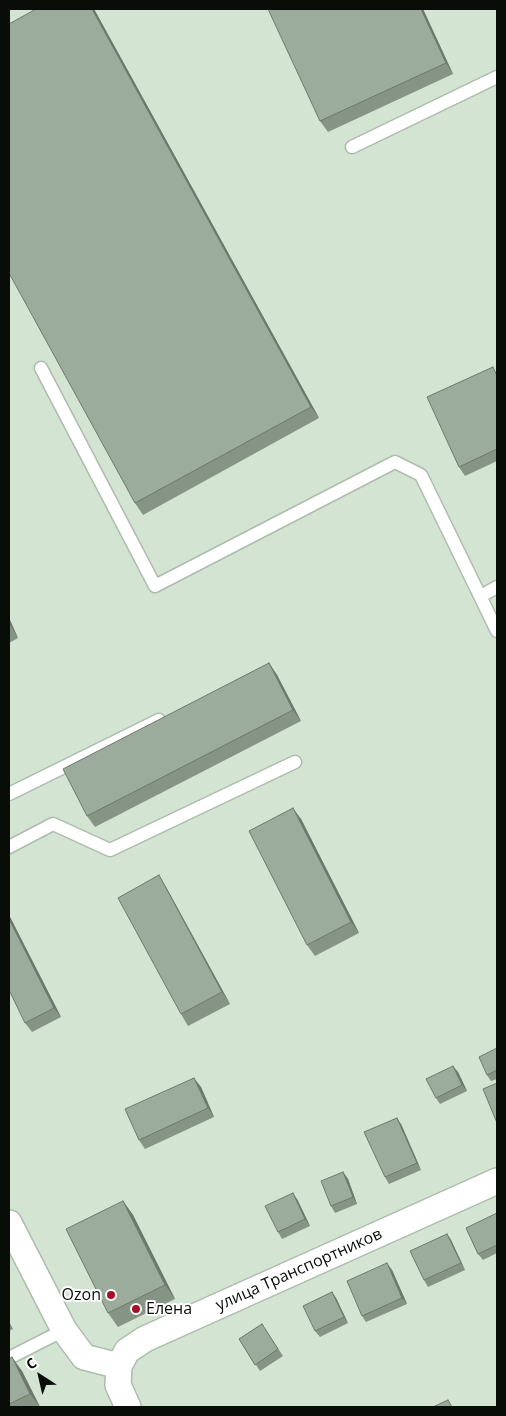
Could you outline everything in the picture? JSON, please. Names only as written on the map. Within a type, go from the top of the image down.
[{"type":"street","name":"улица Транспортников","points":[[119,1366],[127,1351],[145,1339],[497,1181]]},
{"type":"street","points":[[9,1223],[64,1330],[84,1357],[119,1366],[118,1386],[128,1407]]},
{"type":"lane","points":[[352,147],[497,77]]},
{"type":"lane","points":[[41,368],[155,586],[395,462],[421,475],[497,631]]},
{"type":"lane","points":[[481,596],[497,587]]},
{"type":"lane","points":[[9,794],[168,716]]},
{"type":"lane","points":[[9,847],[54,824],[110,850],[295,762]]},
{"type":"lane","points":[[9,1358],[64,1330]]},
{"type":"building","points":[[36,9],[92,9],[311,407],[135,503],[9,273],[9,24]]},
{"type":"building","points":[[268,9],[421,9],[446,63],[320,121]]},
{"type":"building","points":[[493,367],[497,376],[497,449],[459,467],[427,397]]},
{"type":"building","points":[[269,663],[293,710],[87,816],[63,769]]},
{"type":"building","points":[[293,808],[351,922],[307,945],[249,831]]},
{"type":"building","points":[[159,875],[222,992],[181,1014],[118,898]]},
{"type":"building","points":[[9,919],[54,1008],[25,1023],[9,990]]},
{"type":"building","points":[[497,1048],[497,1070],[487,1075],[479,1057]]},
{"type":"building","points":[[453,1066],[462,1085],[436,1098],[426,1079]]},
{"type":"building","points":[[194,1078],[208,1108],[139,1140],[125,1109]]},
{"type":"building","points":[[497,1083],[497,1123],[483,1089]]},
{"type":"building","points":[[397,1118],[417,1163],[385,1177],[364,1132]]},
{"type":"building","points":[[343,1172],[353,1197],[331,1206],[321,1181]]},
{"type":"building","points":[[293,1193],[305,1219],[278,1232],[265,1206]]},
{"type":"building","points":[[123,1201],[165,1285],[108,1313],[66,1229]]},
{"type":"building","points":[[497,1213],[497,1245],[478,1254],[466,1228]]},
{"type":"building","points":[[447,1234],[461,1263],[424,1280],[410,1251]]},
{"type":"building","points":[[387,1263],[402,1298],[362,1316],[347,1281]]},
{"type":"building","points":[[332,1292],[344,1317],[315,1331],[303,1306]]},
{"type":"building","points":[[262,1324],[278,1349],[255,1365],[239,1339]]},
{"type":"building","points":[[12,1357],[30,1394],[9,1404],[9,1359]]},
{"type":"building","points":[[448,1400],[452,1407],[433,1407]]},
{"type":"place","name":"Ozon","points":[[111,1295]]},
{"type":"place","name":"Елена","points":[[136,1309]]}]
